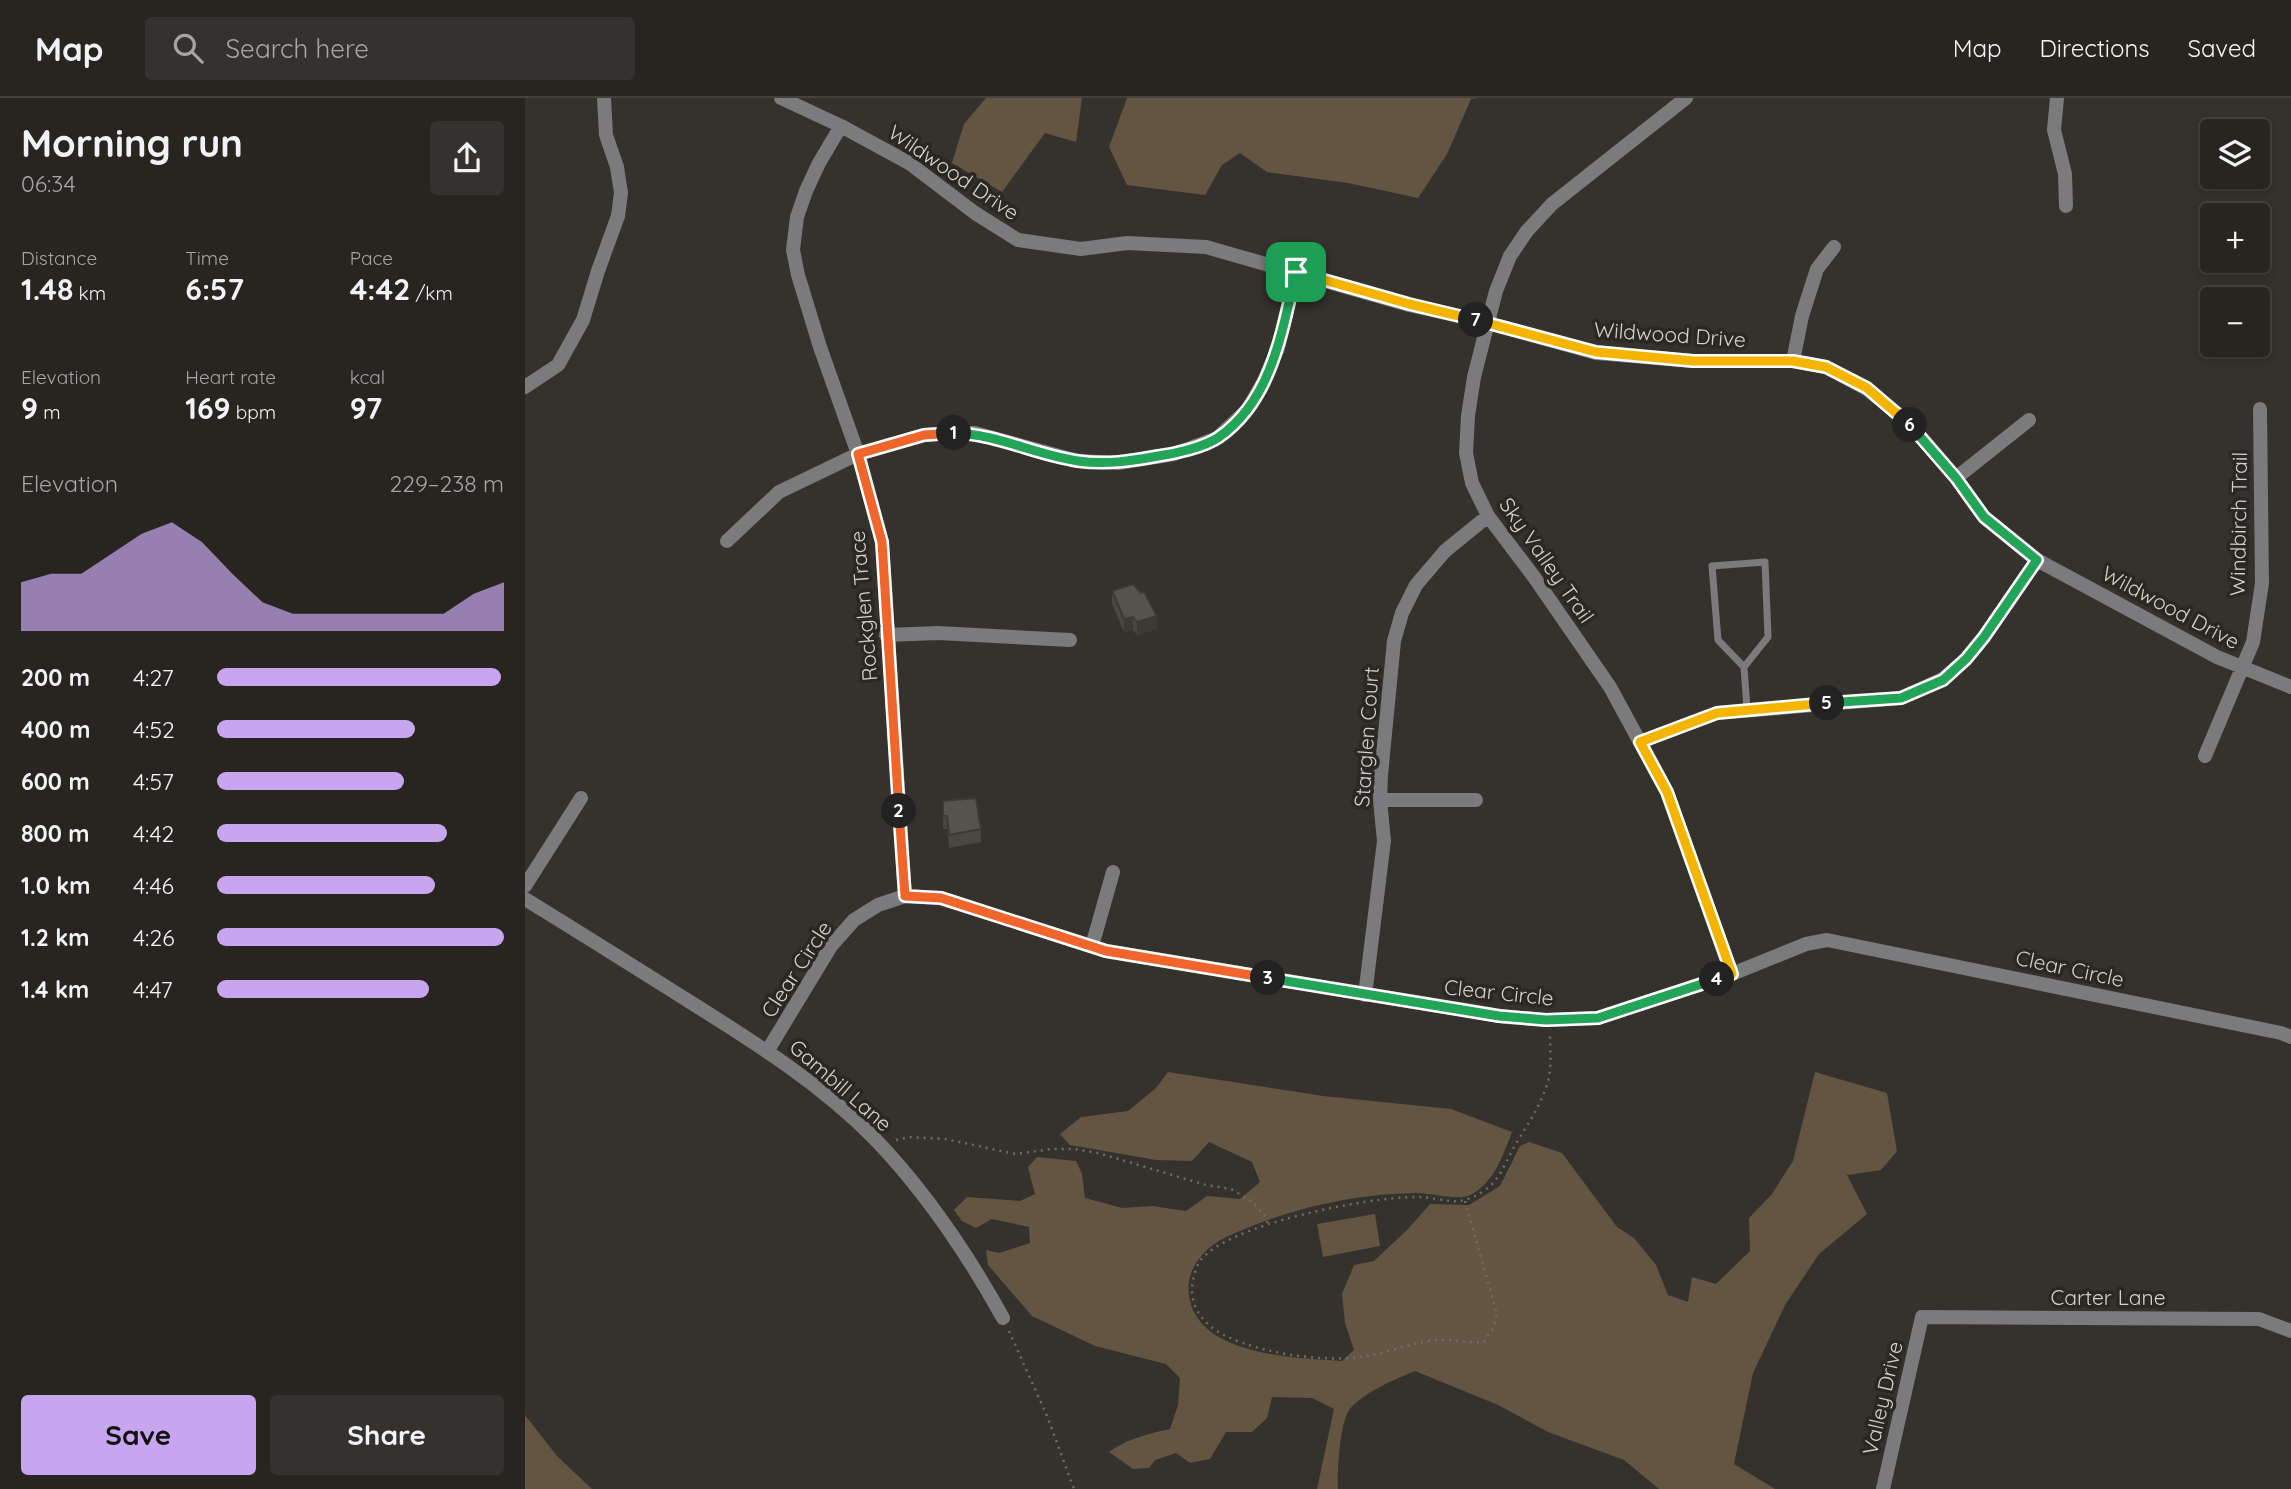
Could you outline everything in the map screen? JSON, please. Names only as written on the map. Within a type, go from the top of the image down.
[{"type":"street","points":[[525,387],[558,365],[583,320],[618,216],[621,193],[617,167],[606,135],[604,98]]},
{"type":"street","name":"Wildwood Drive","points":[[781,98],[841,125],[909,163],[975,213],[1018,240],[1081,249],[1127,243],[1206,247],[1409,304],[1596,352],[1693,361],[1793,361],[1826,367],[1867,388],[1909,423],[1956,478],[1984,517],[2037,560],[2217,657],[2291,687]]},
{"type":"street","name":"Sky Valley Trail","points":[[1686,98],[1552,204],[1527,231],[1510,256],[1496,291],[1470,403],[1466,453],[1472,483],[1488,516],[1602,676],[1667,792],[1732,974]]},
{"type":"street","points":[[2057,98],[2054,130],[2066,174],[2066,206]]},
{"type":"street","name":"Rockglen Trace","points":[[841,125],[806,191],[797,217],[793,250],[797,275],[858,454],[882,542],[905,896]]},
{"type":"street","points":[[1793,361],[1802,316],[1817,269],[1834,247]]},
{"type":"street","points":[[727,541],[779,492],[858,454],[924,435],[975,433],[1078,461],[1118,463],[1174,454],[1217,438],[1248,409],[1264,382],[1278,348],[1296,272]]},
{"type":"street","name":"Windbirch Trail","points":[[2205,756],[2253,642],[2262,583],[2260,409]]},
{"type":"street","points":[[1956,478],[2029,420]]},
{"type":"street","name":"Starglen Court","points":[[1365,995],[1384,841],[1380,800],[1394,642],[1402,613],[1416,585],[1445,551],[1488,516]]},
{"type":"street","points":[[1640,742],[1717,713],[1901,698],[1943,680],[1966,659],[1984,637],[2037,560]]},
{"type":"street","points":[[886,635],[938,633],[1070,640]]},
{"type":"street","points":[[525,886],[581,798]]},
{"type":"street","points":[[1380,800],[1476,800]]},
{"type":"street","points":[[1092,946],[1113,872]]},
{"type":"street","name":"Clear Circle","points":[[768,1051],[831,946],[854,920],[878,905],[905,896],[941,898],[1106,951],[1506,1017],[1546,1020],[1598,1018],[1732,974],[1806,944],[1827,940],[2291,1037]]},
{"type":"street","name":"Gambill Lane","points":[[525,899],[768,1051],[839,1105],[917,1186],[979,1274],[1003,1318]]},
{"type":"street","name":"Carter Lane","points":[[1922,1317],[2259,1319],[2291,1331]]},
{"type":"street","name":"Valley Drive","points":[[1883,1489],[1922,1317]]},
{"type":"lane","points":[[1744,667],[1768,637],[1765,562],[1712,566],[1718,640],[1744,667],[1747,709]]},
{"type":"path","points":[[1465,1201],[1497,1314],[1484,1342],[1438,1340],[1409,1344],[1359,1357],[1323,1357],[1258,1350],[1222,1333],[1201,1317],[1193,1304],[1191,1289],[1201,1259],[1227,1242],[1268,1224],[1359,1202],[1415,1197],[1465,1201],[1489,1188],[1502,1171],[1541,1101],[1549,1078],[1551,1034]]},
{"type":"path","points":[[880,1146],[909,1137],[928,1137],[1015,1154],[1051,1149],[1098,1153],[1206,1185],[1231,1189],[1253,1202],[1268,1224]]},
{"type":"path","points":[[1003,1318],[1047,1416],[1073,1489]]},
{"type":"shaded area","points":[[986,98],[1082,98],[1076,142],[1045,133],[1002,192],[952,163],[964,124]]},
{"type":"shaded area","points":[[1127,98],[1477,98],[1471,99],[1447,154],[1418,198],[1348,183],[1267,172],[1240,153],[1222,165],[1205,195],[1127,185],[1109,147]]},
{"type":"shaded area","points":[[1168,1072],[1323,1096],[1451,1109],[1512,1132],[1491,1177],[1468,1196],[1393,1194],[1326,1203],[1282,1215],[1232,1234],[1208,1249],[1198,1260],[1191,1272],[1190,1301],[1198,1319],[1213,1333],[1254,1350],[1301,1358],[1342,1361],[1354,1350],[1345,1323],[1342,1294],[1354,1265],[1374,1261],[1430,1204],[1469,1205],[1500,1186],[1520,1146],[1529,1142],[1562,1153],[1617,1227],[1634,1238],[1656,1265],[1668,1295],[1688,1302],[1692,1277],[1716,1284],[1750,1251],[1749,1218],[1772,1194],[1793,1161],[1815,1072],[1887,1093],[1897,1151],[1881,1170],[1847,1175],[1867,1214],[1819,1254],[1785,1305],[1753,1373],[1734,1464],[1775,1489],[1659,1489],[1624,1460],[1548,1432],[1498,1405],[1415,1371],[1367,1394],[1347,1414],[1339,1451],[1338,1489],[1317,1489],[1334,1409],[1312,1398],[1272,1397],[1267,1418],[1252,1432],[1226,1432],[1210,1459],[1190,1463],[1176,1453],[1155,1460],[1149,1468],[1133,1469],[1109,1452],[1131,1440],[1170,1429],[1178,1405],[1180,1378],[1166,1364],[1095,1346],[1032,1316],[988,1265],[986,1250],[999,1253],[1030,1243],[1029,1227],[992,1219],[976,1228],[962,1221],[954,1210],[967,1197],[1020,1201],[1035,1194],[1028,1167],[1037,1157],[1076,1161],[1082,1174],[1085,1198],[1122,1208],[1152,1206],[1186,1211],[1207,1196],[1240,1199],[1260,1182],[1252,1162],[1209,1142],[1192,1161],[1156,1160],[1070,1145],[1060,1134],[1081,1117],[1128,1111],[1156,1088]]},
{"type":"shaded area","points":[[1375,1214],[1380,1246],[1323,1257],[1317,1224]]},
{"type":"shaded area","points":[[525,1415],[557,1456],[592,1489],[525,1489]]},
{"type":"building","points":[[1133,584],[1141,593],[1144,592],[1157,616],[1137,622],[1133,617],[1124,619],[1112,591]]},
{"type":"building","points":[[976,798],[981,829],[949,835],[947,816],[943,816],[943,801]]},
{"type":"route","points":[[1296,272],[1596,352],[1693,361],[1793,361],[1826,367],[1867,388],[1909,423],[1956,478],[1984,517],[2037,560],[1984,637],[1966,659],[1943,680],[1901,698],[1717,713],[1640,742],[1667,792],[1732,974],[1598,1018],[1546,1020],[1506,1017],[1106,951],[941,898],[905,896],[882,542],[858,454],[924,435],[975,433],[1078,461],[1118,463],[1174,454],[1217,438],[1248,409],[1264,382],[1278,348],[1296,272]]}]
